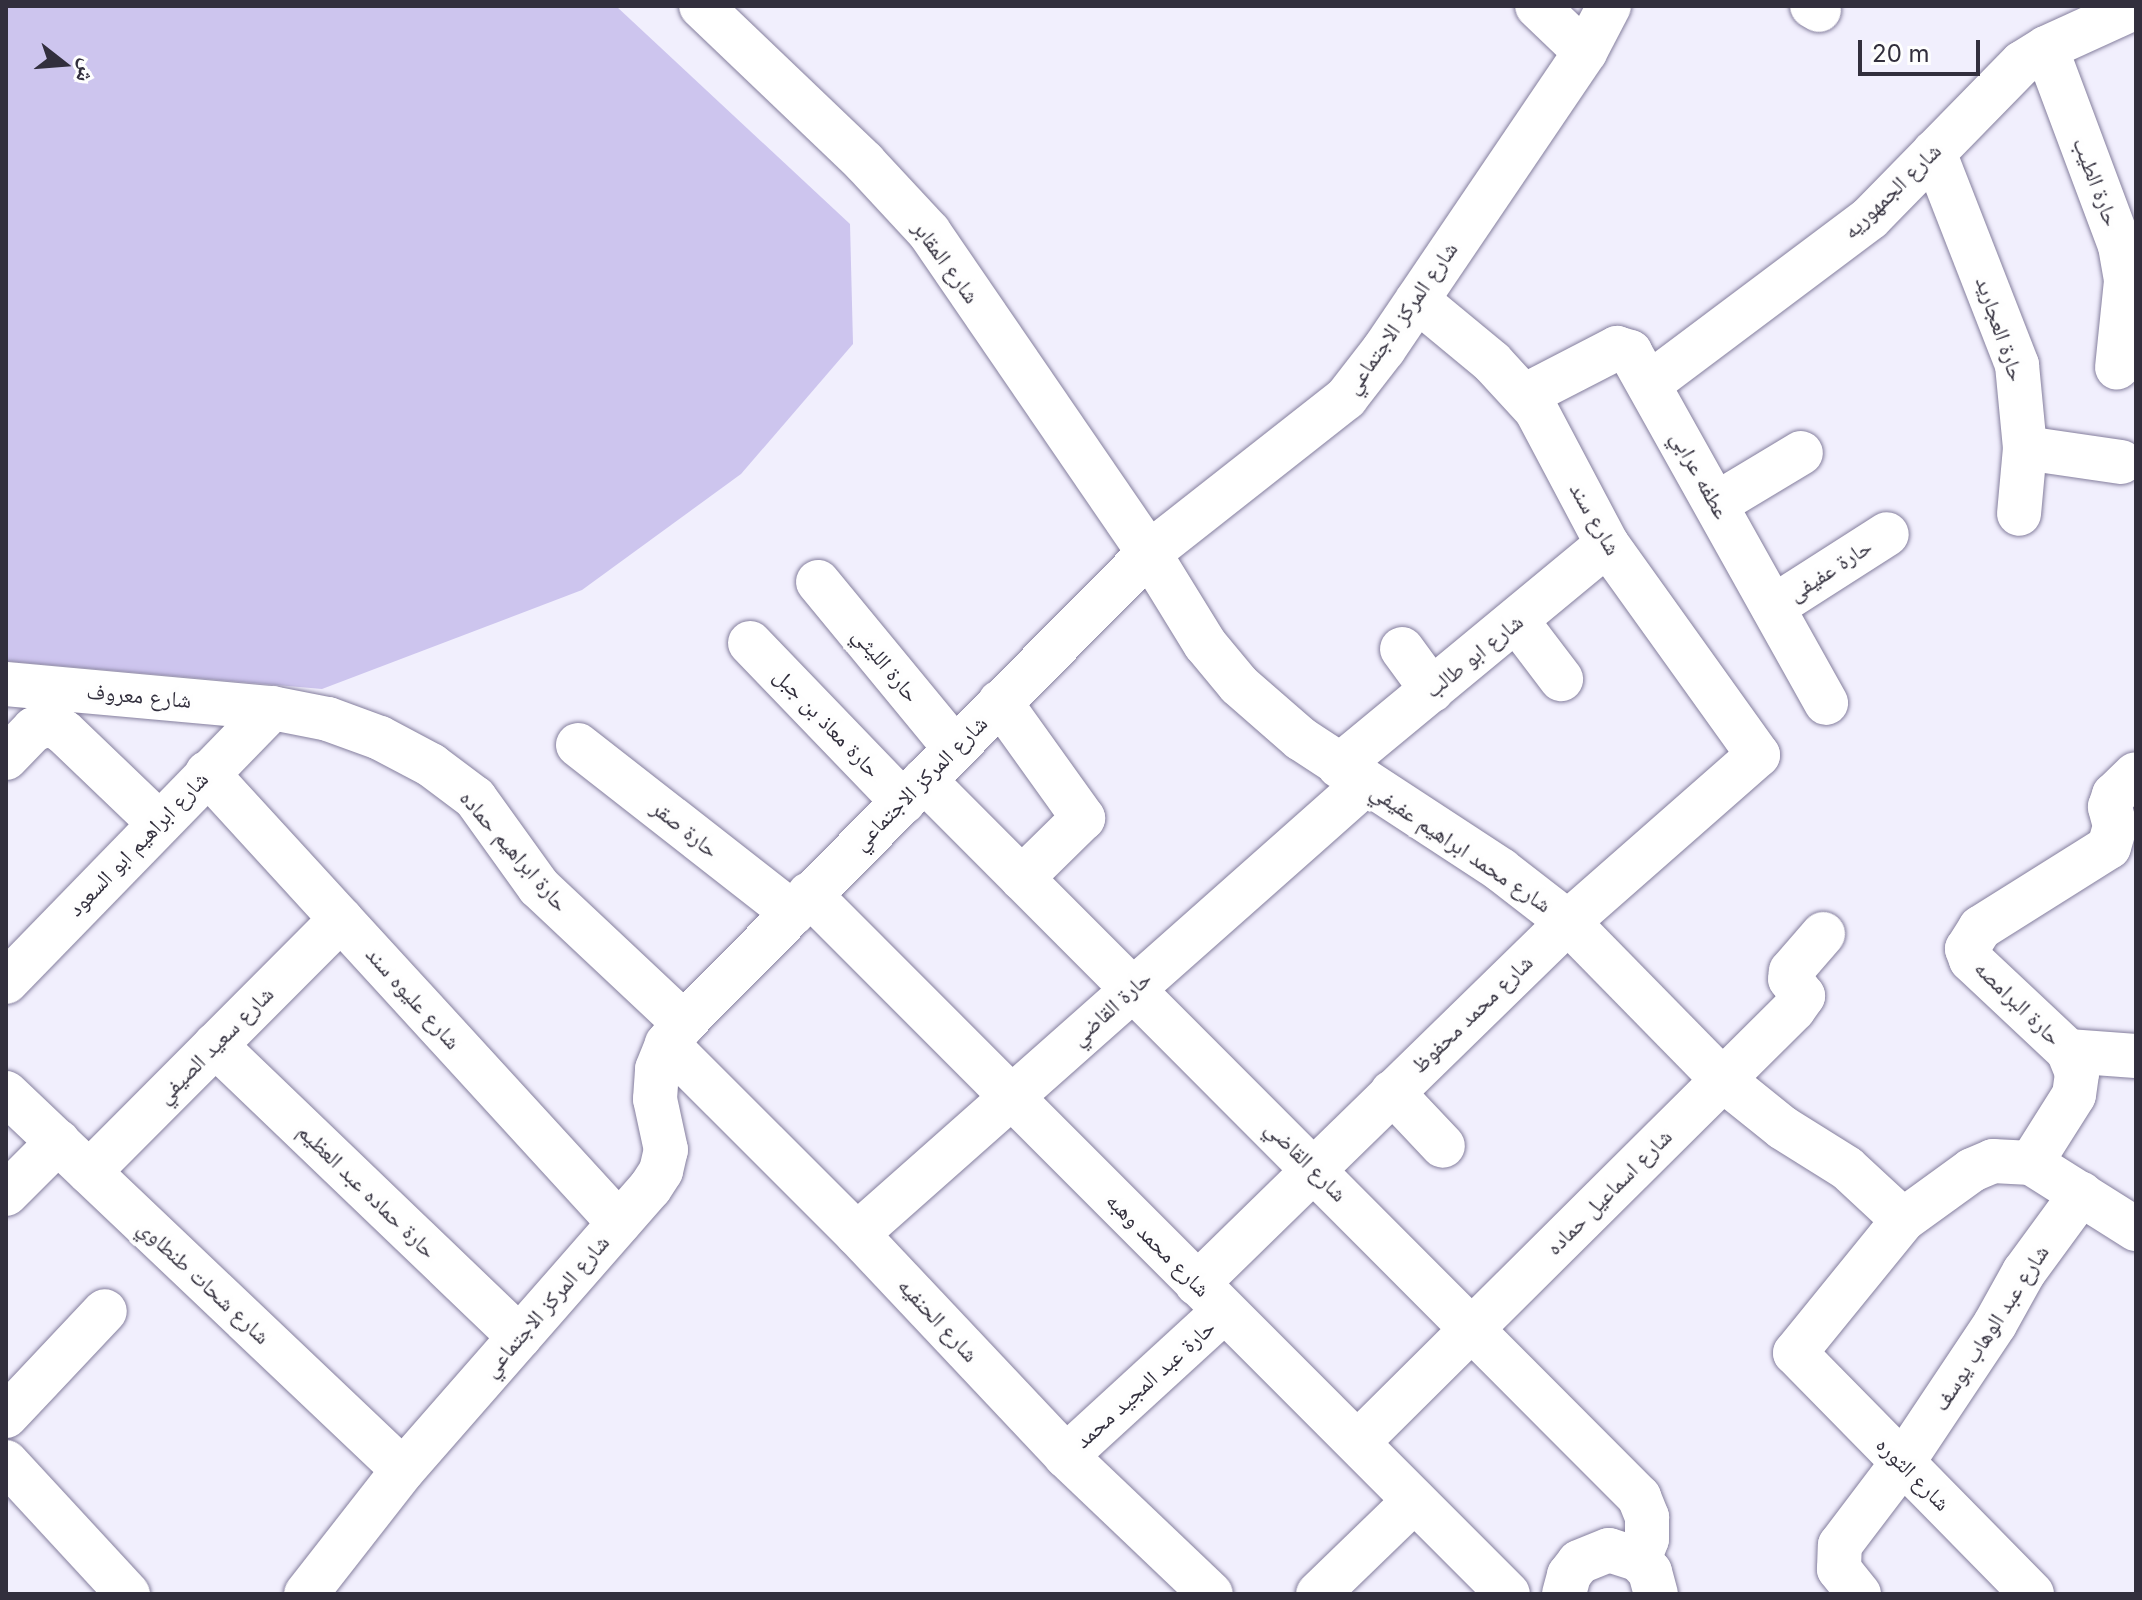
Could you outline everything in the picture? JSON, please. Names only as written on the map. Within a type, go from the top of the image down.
[{"type":"street","name":"شارع المقابر","points":[[701,6],[864,162],[929,232],[1149,553]]},
{"type":"street","points":[[1537,6],[1585,52]]},
{"type":"street","name":"شارع المركز الاجتماعي","points":[[306,1594],[403,1470],[661,1171],[666,1150],[655,1099],[657,1069],[676,1033],[1149,553],[1346,398],[1417,300],[1585,52],[1609,6]]},
{"type":"street","name":"شارع الجمهوريه","points":[[1649,384],[1870,218],[1998,84],[2046,48],[2136,7]]},
{"type":"street","name":"حارة الطيب","points":[[2046,48],[2120,246],[2126,281],[2117,368]]},
{"type":"street","name":"حارة العجاريد","points":[[1934,152],[2017,365],[2025,448],[2019,514]]},
{"type":"street","name":"شارع سند","points":[[1417,300],[1492,362],[1536,410],[1607,544],[1758,755]]},
{"type":"street","name":"عطفه عرابي","points":[[1524,396],[1617,348],[1634,355],[1826,703]]},
{"type":"street","points":[[2025,448],[2121,462]]},
{"type":"street","points":[[1716,504],[1801,453]]},
{"type":"street","name":"حارة عفيفى","points":[[1773,607],[1887,534]]},
{"type":"street","name":"شارع ابو طالب","points":[[1353,774],[1432,690],[1607,544]]},
{"type":"street","name":"شارع محمد ابراهيم عفيفي","points":[[1149,553],[1205,644],[1239,685],[1301,739],[1501,870],[1568,922],[1722,1079],[1783,1128],[1847,1168],[1903,1220]]},
{"type":"street","name":"حارة الليثي","points":[[818,582],[955,748]]},
{"type":"street","points":[[1517,621],[1561,679]]},
{"type":"street","name":"حارة معاذ بن جبل","points":[[750,643],[914,791]]},
{"type":"street","points":[[1402,649],[1432,690]]},
{"type":"street","name":"شارع معروف","points":[[6,684],[272,708]]},
{"type":"street","points":[[1000,702],[1083,818],[1022,878]]},
{"type":"street","name":"شارع ابراهيم ابو السعود","points":[[6,982],[272,708]]},
{"type":"street","name":"حارة ابراهيم حماده","points":[[272,708],[328,719],[380,738],[431,765],[475,798],[539,887],[676,1033]]},
{"type":"street","points":[[6,758],[34,729],[51,724],[64,732],[158,822]]},
{"type":"street","name":"حارة صقر","points":[[578,745],[801,904]]},
{"type":"street","name":"شارع محمد محفوظ","points":[[1210,1298],[1313,1167],[1568,922],[1758,755]]},
{"type":"street","name":"شارع عليوه سند","points":[[207,773],[619,1223]]},
{"type":"street","name":"حارة القاضي","points":[[857,1234],[1131,989],[1353,774]]},
{"type":"street","name":"حارة البرامصه","points":[[2031,1163],[2074,1095],[2077,1073],[2068,1051],[1971,960],[1967,949],[1980,928],[2109,847],[2115,826],[2110,807],[2114,795],[2136,774]]},
{"type":"street","name":"شارع القاضي","points":[[914,791],[1022,878],[1639,1497],[1647,1517],[1648,1575]]},
{"type":"street","name":"شارع محمد وهبه","points":[[801,904],[1011,1098],[1508,1594]]},
{"type":"street","name":"شارع سعيد الصيفي","points":[[89,1172],[341,919]]},
{"type":"street","name":"شارع اسماعيل حماده","points":[[1358,1442],[1803,996],[1790,979],[1791,971],[1823,934]]},
{"type":"street","name":"شارع الحنفيه","points":[[676,1033],[857,1234],[1066,1456],[1211,1594]]},
{"type":"street","name":"حارة حماده عبد العظيم","points":[[215,1045],[519,1337]]},
{"type":"street","points":[[2068,1051],[2136,1056]]},
{"type":"street","points":[[1392,1092],[1443,1146]]},
{"type":"street","name":"شارع شحات طنطاوي","points":[[6,1093],[403,1470]]},
{"type":"street","points":[[6,1194],[58,1142]]},
{"type":"street","points":[[1903,1220],[1972,1170],[1993,1161],[2031,1163],[2136,1229]]},
{"type":"street","name":"شارع عبد الوهاب يوسف","points":[[1859,1594],[1839,1569],[1840,1545],[1903,1462],[1995,1324],[2019,1280],[2081,1194]]},
{"type":"street","name":"شارع الثوره","points":[[1903,1220],[1795,1353],[2032,1594]]},
{"type":"street","name":"حارة عبد المجيد محمد","points":[[1066,1456],[1210,1298]]},
{"type":"street","points":[[6,1416],[105,1311]]},
{"type":"street","points":[[6,1462],[128,1594]]},
{"type":"street","points":[[1318,1594],[1414,1501]]},
{"type":"street","points":[[1564,1594],[1569,1575],[1579,1562],[1593,1553],[1609,1550],[1648,1575],[1667,1577],[1686,1594]]},
{"type":"shaded area","points":[[6,6],[616,6],[850,224],[853,344],[741,474],[582,590],[322,689],[6,661]]}]
